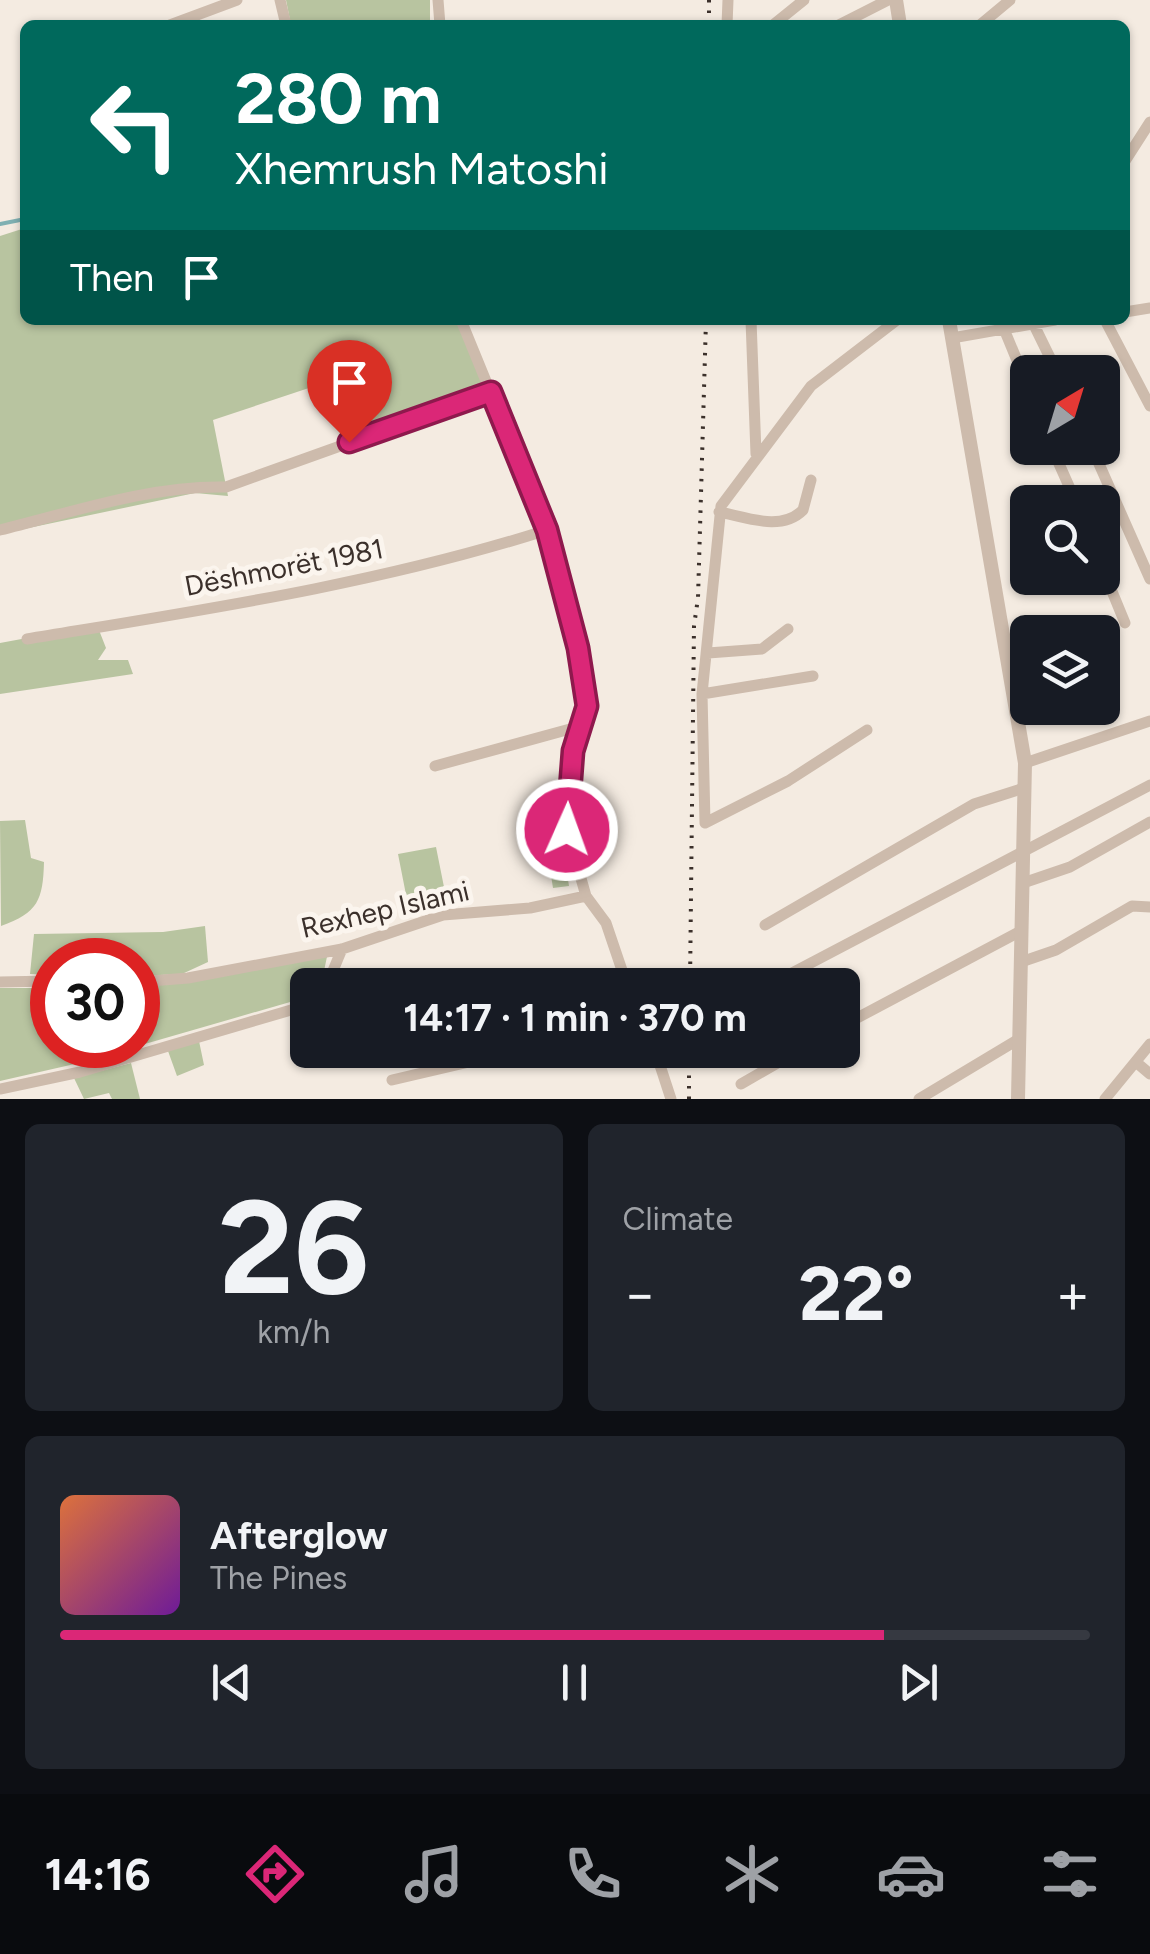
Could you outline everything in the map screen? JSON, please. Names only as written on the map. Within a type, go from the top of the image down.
[{"type":"street","points":[[183,20],[237,0]]},
{"type":"street","points":[[779,20],[804,0]]},
{"type":"street","points":[[849,20],[888,0]]},
{"type":"street","points":[[986,20],[1010,0]]},
{"type":"street","points":[[1130,153],[1150,122]]},
{"type":"street","points":[[463,325],[547,530],[578,648],[587,706],[573,751],[567,830],[586,896],[606,923],[621,968]]},
{"type":"street","points":[[751,325],[756,454]]},
{"type":"street","points":[[868,730],[788,781],[706,823],[702,694],[719,512],[756,454],[811,386],[890,325]]},
{"type":"street","points":[[951,325],[1025,763],[1018,1099]]},
{"type":"street","points":[[952,338],[1028,325]]},
{"type":"street","points":[[1034,325],[1049,355]]},
{"type":"street","points":[[1109,325],[1150,406]]},
{"type":"street","points":[[1004,329],[1015,355]]},
{"type":"street","points":[[0,530],[145,495],[196,486],[226,487],[491,392]]},
{"type":"street","points":[[1100,465],[1150,579]]},
{"type":"street","points":[[719,512],[776,522],[791,520],[804,510],[810,480]]},
{"type":"street","name":"Dëshmorët 1981","points":[[27,639],[292,596],[472,554],[547,530]]},
{"type":"street","points":[[1114,595],[1125,623]]},
{"type":"street","points":[[708,653],[762,649],[788,628]]},
{"type":"street","points":[[702,694],[813,676]]},
{"type":"street","points":[[1025,763],[1150,721]]},
{"type":"street","points":[[435,766],[581,726]]},
{"type":"street","points":[[801,968],[1150,784]]},
{"type":"street","points":[[765,925],[974,804],[1024,788]]},
{"type":"street","points":[[1023,883],[1085,859],[1150,822]]},
{"type":"street","name":"Rexhep Islami","points":[[160,979],[342,950],[443,915],[530,908],[586,896]]},
{"type":"street","points":[[1021,962],[1056,950],[1132,906],[1150,907]]},
{"type":"street","points":[[860,1016],[1021,930]]},
{"type":"street","points":[[334,968],[342,950]]},
{"type":"street","points":[[0,982],[30,982]]},
{"type":"street","points":[[0,1088],[80,1072],[290,1009]]},
{"type":"street","points":[[919,1099],[1019,1039]]},
{"type":"street","points":[[1106,1099],[1150,1044]]},
{"type":"street","points":[[1137,1063],[1150,1074]]},
{"type":"street","points":[[392,1080],[443,1068]]},
{"type":"street","points":[[662,1068],[671,1099]]},
{"type":"street","points":[[741,1084],[769,1068]]},
{"type":"green space","points":[[286,0],[430,0],[430,20],[290,20]]},
{"type":"green space","points":[[20,230],[20,325],[459,325],[489,396],[354,447],[333,380],[213,420],[228,496],[195,493],[0,534],[0,236]]},
{"type":"green space","points":[[97,625],[106,648],[98,660],[128,660],[133,674],[0,694],[0,643]]},
{"type":"green space","points":[[25,820],[31,858],[44,862],[40,896],[31,910],[1,926],[0,821]]},
{"type":"green space","points":[[562,842],[569,886],[553,888],[546,844]]},
{"type":"green space","points":[[436,847],[448,907],[410,915],[398,854]]},
{"type":"green space","points":[[205,926],[208,962],[182,974],[160,975],[160,938],[34,938],[34,934],[163,932]]},
{"type":"green space","points":[[328,952],[325,968],[290,968],[290,1002],[160,1040],[160,983]]},
{"type":"green space","points":[[0,988],[30,988],[30,1068],[57,1068],[0,1081]]},
{"type":"green space","points":[[199,1041],[204,1065],[177,1076],[168,1051]]},
{"type":"green space","points":[[112,1068],[132,1068],[140,1099],[112,1099],[109,1093],[84,1099],[74,1078]]},
{"type":"waterway","points":[[0,224],[20,220]]},
{"type":"railway","points":[[709,0],[709,20]]},
{"type":"railway","points":[[690,968],[694,626],[706,325]]},
{"type":"railway","points":[[689,1068],[689,1099]]},
{"type":"route","points":[[349,442],[491,392],[547,530],[578,648],[587,706],[573,751],[567,830]]}]
